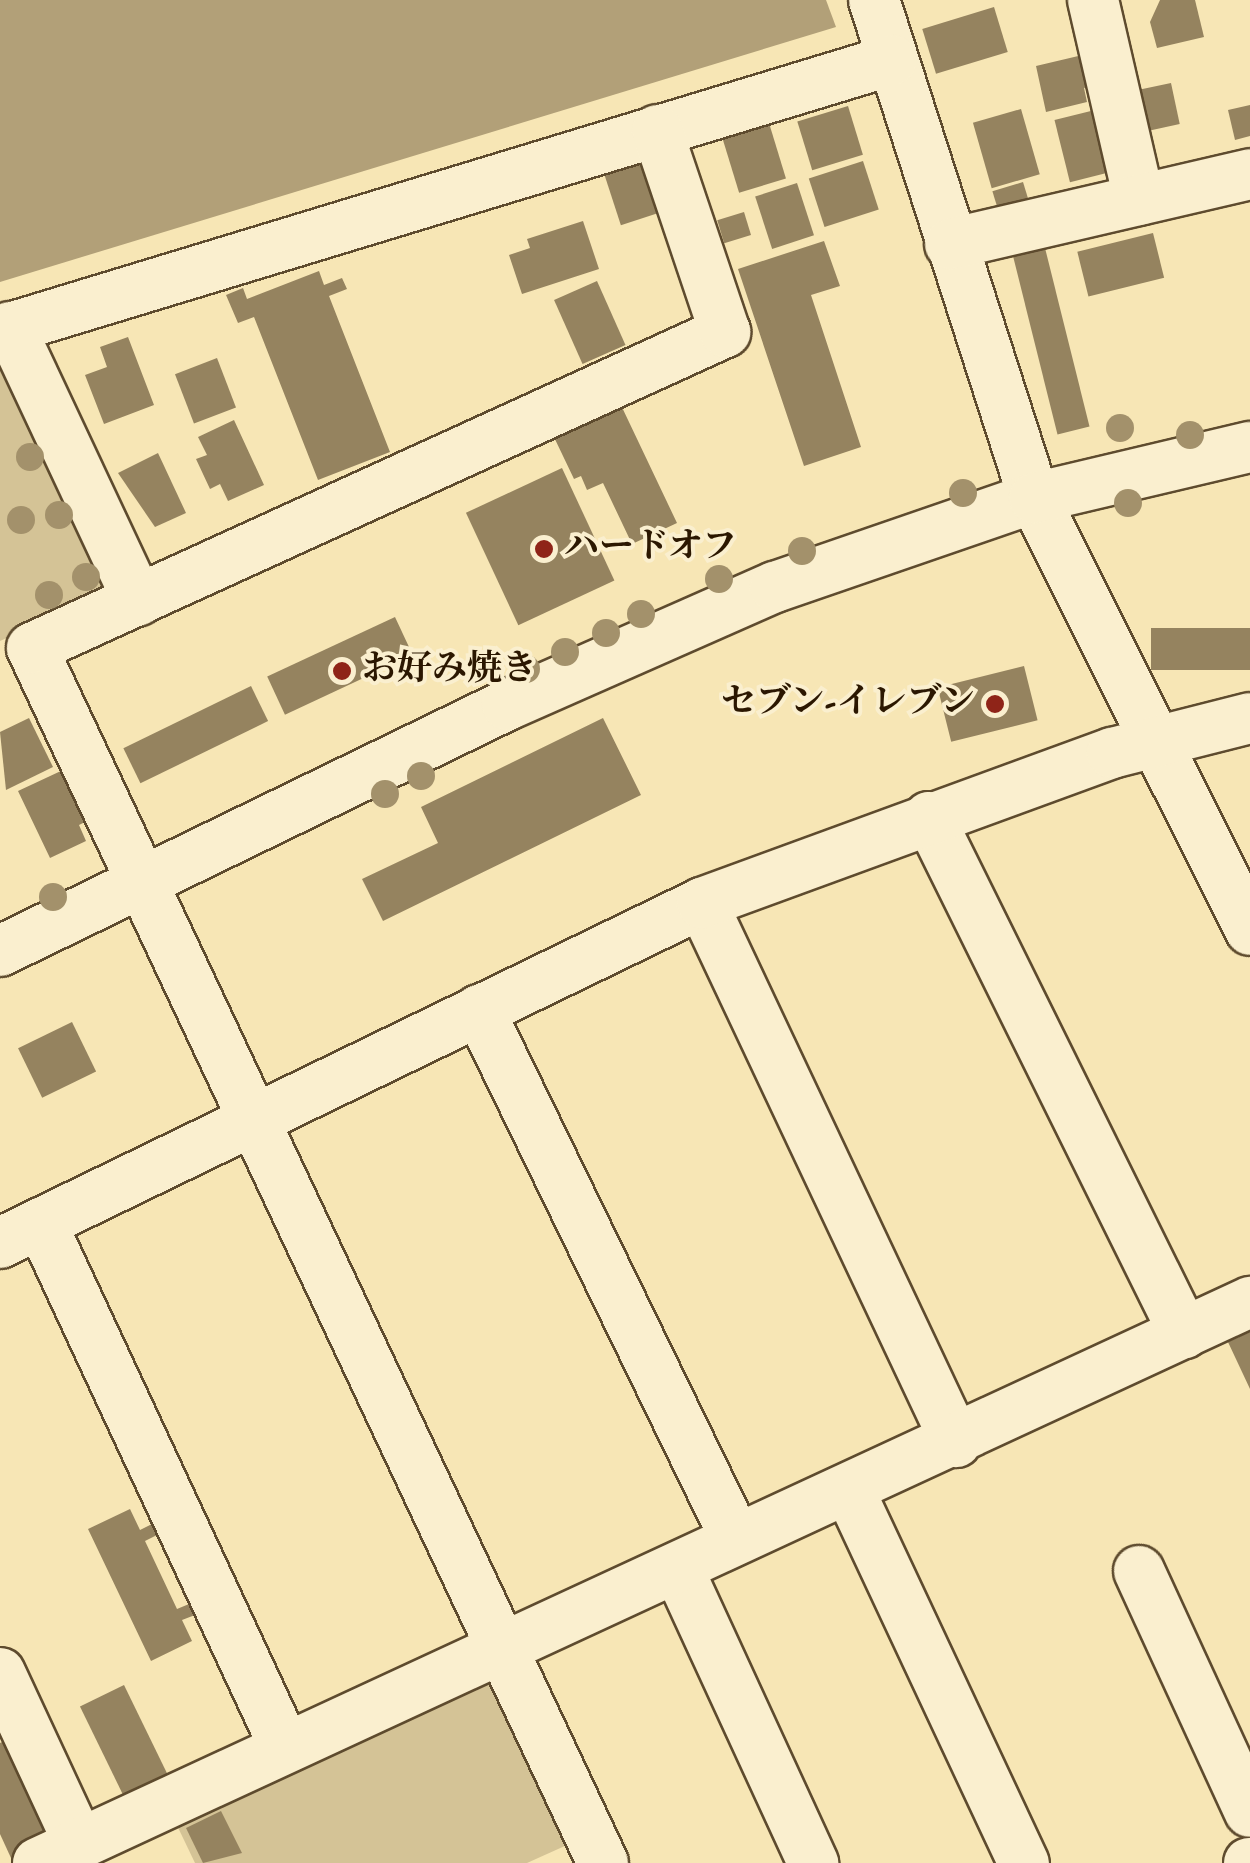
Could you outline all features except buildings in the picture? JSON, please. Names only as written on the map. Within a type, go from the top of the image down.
[{"type":"street","points":[[874,0],[1034,498],[1250,930]]},
{"type":"street","points":[[1093,0],[1139,200]]},
{"type":"street","points":[[138,600],[5,329],[892,60]]},
{"type":"street","points":[[586,1857],[500,1648],[253,1122],[139,882],[16,655],[724,332],[657,130]]},
{"type":"street","points":[[950,244],[1250,174]]},
{"type":"street","points":[[0,950],[680,626],[1034,498],[1250,447]]},
{"type":"street","points":[[284,1745],[20,1233],[702,903],[929,817],[1156,740],[1250,718]]},
{"type":"street","points":[[929,817],[1184,1333]]},
{"type":"street","points":[[702,903],[956,1442]]},
{"type":"street","points":[[479,1010],[736,1539]]},
{"type":"street","points":[[0,1673],[59,1853],[284,1745],[678,1569],[736,1539],[850,1492],[1250,1302]]},
{"type":"street","points":[[850,1492],[1024,1863]]},
{"type":"street","points":[[678,1569],[813,1863]]},
{"type":"street","points":[[1139,1571],[1250,1812]]},
{"type":"shaded area","points":[[0,0],[826,0],[836,27],[0,282]]},
{"type":"shaded area","points":[[0,350],[113,574],[105,594],[0,641]]},
{"type":"shaded area","points":[[483,1671],[567,1845],[527,1863],[195,1863],[173,1817]]},
{"type":"place","name":"ハードオフ","points":[[544,549]]},
{"type":"place","name":"お好み焼き","points":[[342,671]]},
{"type":"place","name":"セブン-イレブン","points":[[995,704]]}]
